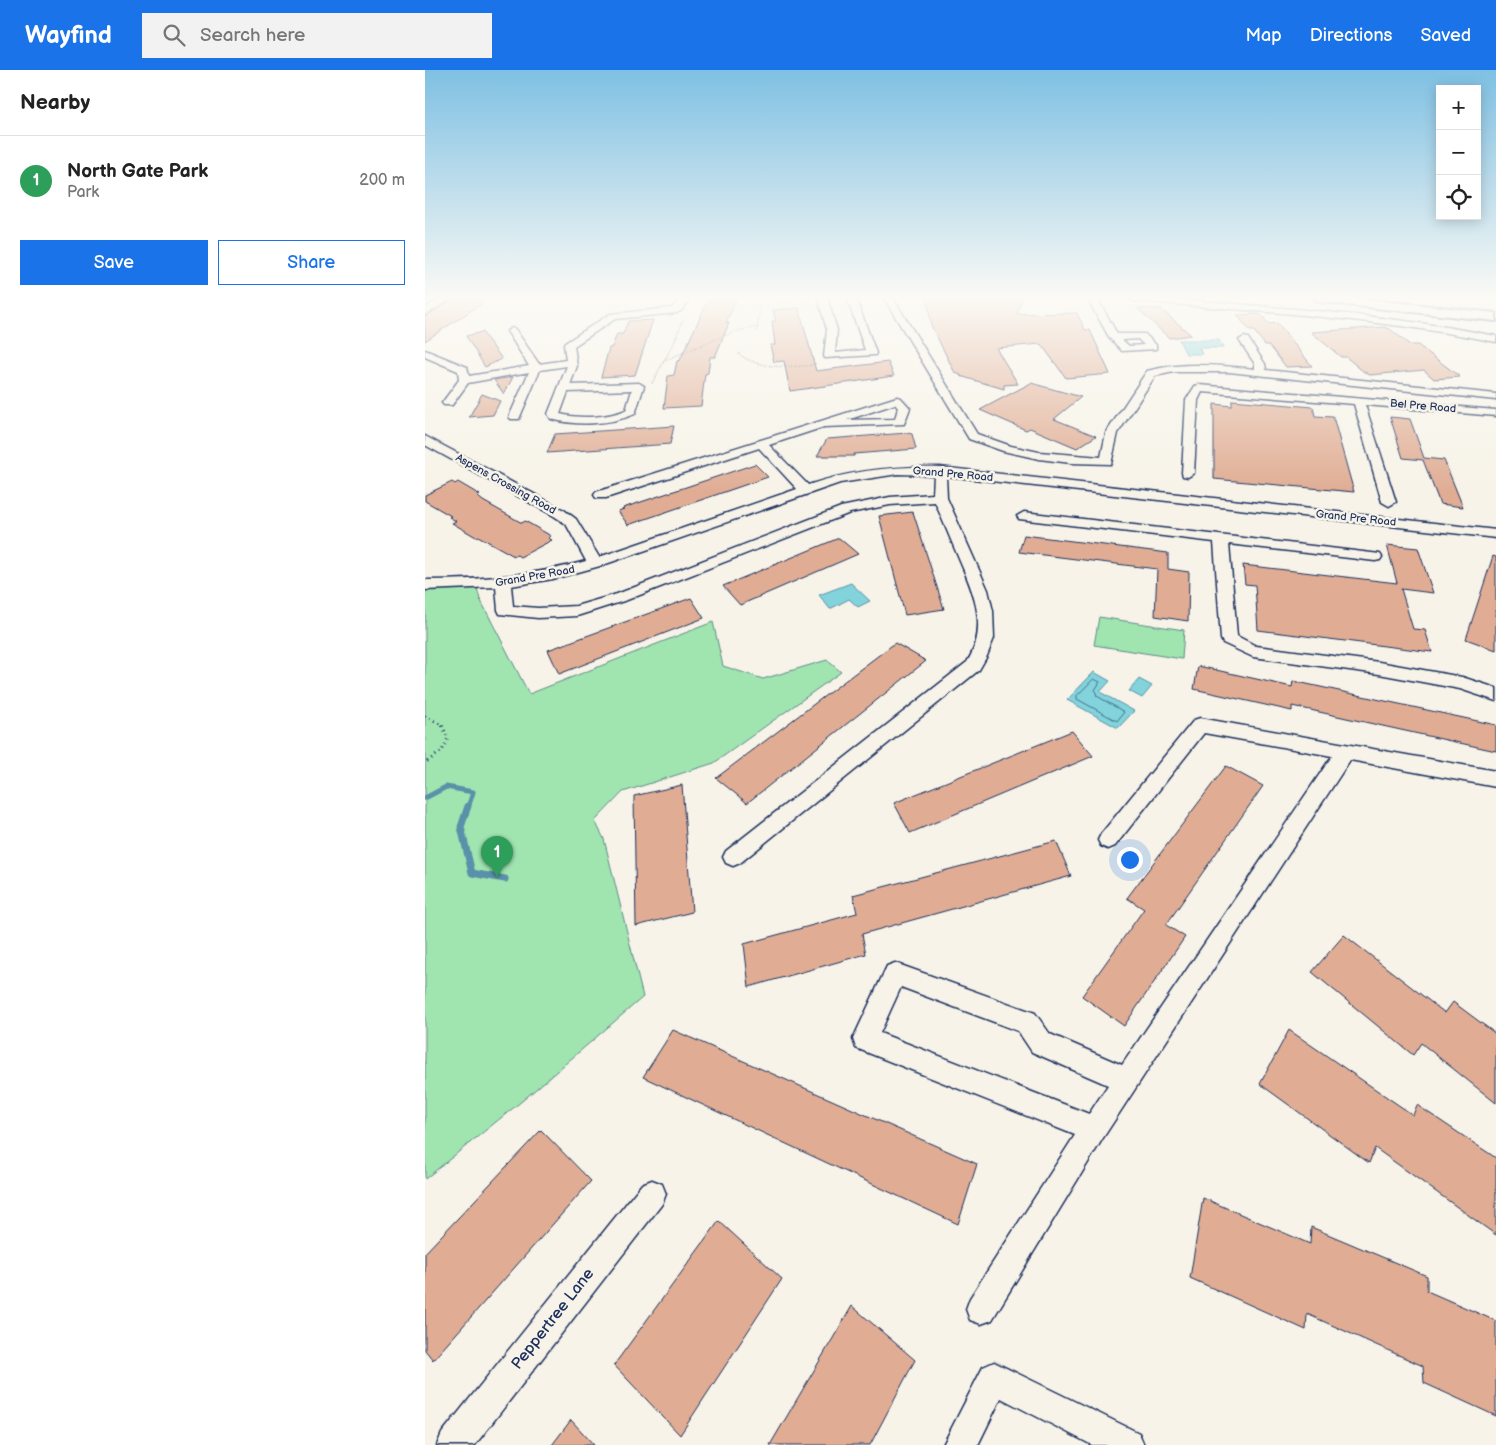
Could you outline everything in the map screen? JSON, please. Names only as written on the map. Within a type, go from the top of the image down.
[{"type":"street","points":[[447,362],[463,369],[464,380],[447,403]]},
{"type":"street","points":[[531,362],[535,368]]},
{"type":"street","points":[[464,380],[571,362]]},
{"type":"street","points":[[563,389],[639,386],[631,412],[624,416],[564,419],[555,417],[553,414],[572,362]]},
{"type":"street","points":[[928,362],[973,436],[997,447],[1056,460],[1107,461],[1112,433],[1151,373],[1174,369],[1229,369],[1496,397]]},
{"type":"street","points":[[1260,362],[1261,373]]},
{"type":"street","points":[[515,417],[535,368]]},
{"type":"street","name":"Bel Pre Road","points":[[1188,473],[1192,400],[1199,388],[1496,413]]},
{"type":"street","points":[[601,495],[762,445],[897,400],[904,408],[901,422],[826,424]]},
{"type":"street","points":[[1358,400],[1389,502]]},
{"type":"street","name":"Aspens Crossing Road","points":[[425,440],[559,512],[571,522],[595,563]]},
{"type":"street","points":[[762,445],[805,489]]},
{"type":"street","name":"Grand Pre Road","points":[[425,585],[503,583],[558,574],[595,563],[805,489],[838,479],[898,470],[940,471],[1496,534]]},
{"type":"street","points":[[733,857],[973,666],[983,652],[987,637],[985,606],[980,590],[940,498],[940,471]]},
{"type":"street","points":[[503,583],[506,610],[538,613],[577,611],[622,598],[846,510],[890,501],[940,498]]},
{"type":"street","points":[[1024,516],[1375,558]]},
{"type":"street","points":[[1221,539],[1229,639],[1253,651],[1379,668],[1462,682],[1496,695]]},
{"type":"street","points":[[1107,840],[1200,725],[1344,753],[1496,779]]},
{"type":"street","points":[[981,1309],[1091,1128],[1127,1080],[1344,753]]},
{"type":"street","points":[[1091,1128],[865,1039],[895,974],[1026,1022],[1041,1043],[1127,1080]]},
{"type":"street","name":"Peppertree Lane","points":[[453,1445],[652,1194]]},
{"type":"street","points":[[960,1445],[994,1378],[1127,1445]]},
{"type":"path","points":[[633,403],[647,400],[651,394],[653,380],[662,362]]},
{"type":"path","points":[[757,362],[791,367],[815,365],[815,362]]},
{"type":"path","points":[[425,716],[442,725],[448,738],[442,751],[425,763]]},
{"type":"green space","points":[[425,585],[476,585],[480,599],[529,694],[713,622],[723,666],[763,679],[827,660],[841,672],[714,763],[623,792],[595,821],[604,839],[643,997],[522,1101],[425,1179]]},
{"type":"green space","points":[[1099,617],[1184,630],[1182,659],[1094,645]]},
{"type":"water","points":[[851,583],[870,601],[858,607],[849,599],[830,609],[819,595]]},
{"type":"water","points":[[1094,672],[1110,681],[1100,692],[1134,711],[1118,728],[1067,700]]},
{"type":"water","points":[[1139,679],[1152,686],[1142,698],[1129,691]]},
{"type":"building","points":[[482,362],[495,362],[485,367]]},
{"type":"building","points":[[605,362],[639,362],[635,375],[601,377]]},
{"type":"building","points":[[677,362],[709,362],[708,373],[705,374],[701,406],[664,408],[668,376],[674,375]]},
{"type":"building","points":[[784,362],[814,362],[816,371],[888,362],[894,376],[790,391]]},
{"type":"building","points":[[950,362],[1005,362],[1018,384],[1004,385],[1004,389],[955,373]]},
{"type":"building","points":[[1054,362],[1105,362],[1110,374],[1066,378]]},
{"type":"building","points":[[1282,362],[1309,362],[1312,366],[1286,367]]},
{"type":"building","points":[[1352,362],[1441,362],[1460,377],[1434,379],[1424,370],[1370,375]]},
{"type":"building","points":[[513,377],[504,394],[494,380]]},
{"type":"building","points":[[1031,383],[1081,397],[1054,419],[1096,436],[1077,448],[1030,428],[1026,430],[980,410]]},
{"type":"building","points":[[482,394],[500,401],[493,415],[469,417]]},
{"type":"building","points":[[1232,400],[1313,407],[1315,416],[1333,417],[1354,492],[1214,479],[1214,404],[1232,406]]},
{"type":"building","points":[[1390,417],[1410,419],[1424,458],[1444,460],[1463,507],[1440,504],[1423,460],[1403,458]]},
{"type":"building","points":[[674,426],[670,444],[547,453],[555,434]]},
{"type":"building","points":[[912,434],[916,449],[854,454],[854,456],[817,456],[827,439]]},
{"type":"building","points":[[755,464],[768,477],[628,525],[618,511],[623,508]]},
{"type":"building","points":[[452,482],[455,484],[458,482],[480,495],[477,496],[483,501],[522,523],[525,521],[551,536],[548,538],[552,540],[520,557],[514,556],[478,536],[476,537],[452,523],[456,521],[449,517],[451,516],[425,501],[425,495]]},
{"type":"building","points":[[913,512],[944,609],[905,615],[879,516]]},
{"type":"building","points":[[1024,535],[1168,553],[1168,569],[1189,572],[1188,621],[1155,616],[1157,569],[1019,552]]},
{"type":"building","points":[[839,538],[858,554],[740,605],[723,586]]},
{"type":"building","points":[[1387,545],[1418,548],[1433,593],[1401,589],[1413,629],[1425,630],[1432,652],[1258,630],[1255,585],[1245,584],[1243,565],[1397,583]]},
{"type":"building","points":[[1493,556],[1496,557],[1496,650],[1466,639]]},
{"type":"building","points":[[691,598],[704,618],[559,674],[548,650]]},
{"type":"building","points":[[895,643],[926,661],[747,803],[716,778]]},
{"type":"building","points":[[1198,666],[1292,687],[1293,681],[1496,725],[1496,751],[1292,706],[1292,711],[1194,689]]},
{"type":"building","points":[[1072,731],[1093,756],[910,833],[894,803]]},
{"type":"building","points":[[1226,766],[1263,786],[1166,925],[1185,937],[1124,1026],[1082,996],[1144,909],[1127,898]]},
{"type":"building","points":[[682,785],[692,912],[636,926],[634,796]]},
{"type":"building","points":[[1056,841],[1071,876],[862,934],[866,954],[749,987],[744,944],[857,913],[853,895]]},
{"type":"building","points":[[1344,935],[1445,1013],[1453,1002],[1496,1034],[1496,1103],[1421,1043],[1413,1055],[1312,972]]},
{"type":"building","points":[[673,1030],[977,1164],[958,1224],[643,1077]]},
{"type":"building","points":[[1289,1030],[1413,1115],[1417,1105],[1496,1158],[1496,1235],[1375,1148],[1369,1163],[1260,1084]]},
{"type":"building","points":[[541,1130],[591,1181],[433,1360],[425,1350],[425,1253]]},
{"type":"building","points":[[1203,1198],[1310,1244],[1311,1227],[1427,1276],[1427,1291],[1496,1321],[1496,1416],[1424,1383],[1423,1366],[1307,1314],[1306,1330],[1190,1278]]},
{"type":"building","points":[[719,1221],[782,1279],[680,1435],[614,1365]]},
{"type":"building","points":[[852,1306],[915,1360],[870,1445],[770,1445]]},
{"type":"building","points":[[571,1420],[594,1445],[552,1445]]},
{"type":"waterway","points":[[425,798],[446,787],[473,792],[468,808]]},
{"type":"waterway","points":[[468,806],[461,827],[472,873],[505,879]]},
{"type":"place","name":"North Gate Park","points":[[497,877]]}]
